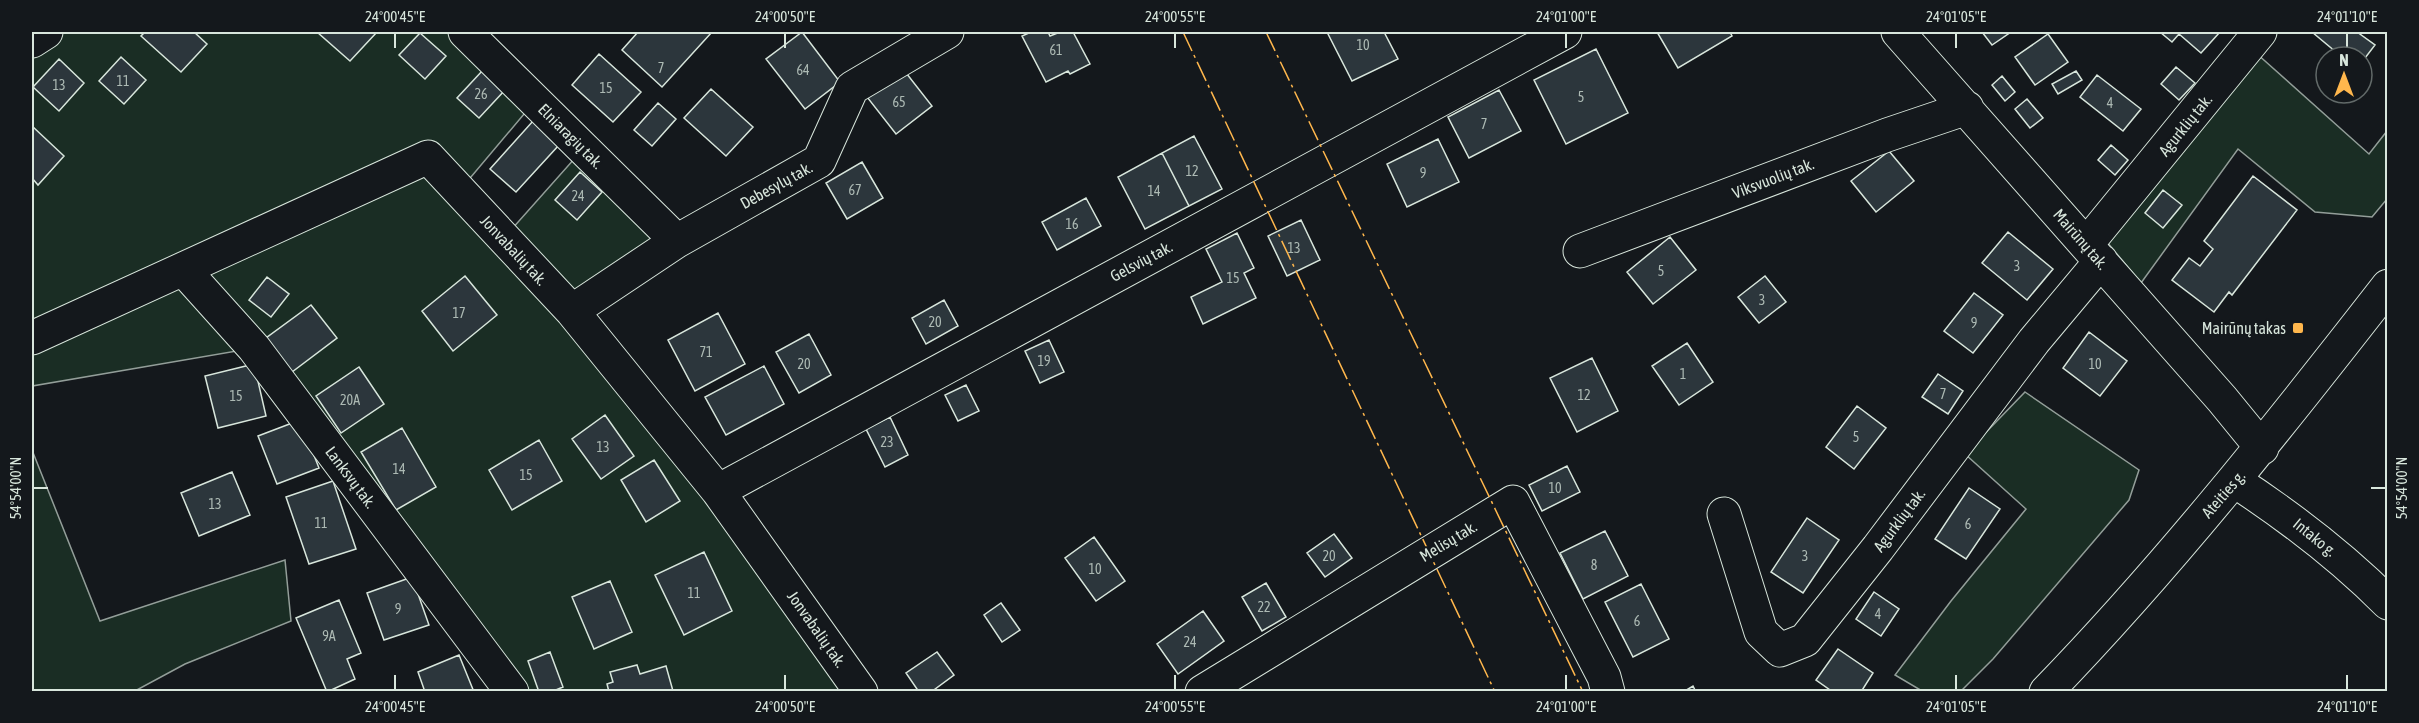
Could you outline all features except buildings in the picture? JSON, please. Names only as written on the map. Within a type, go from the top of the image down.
[{"type":"street","points":[[32,41],[46,32]]},
{"type":"street","name":"Elniaragių tak.","points":[[465,32],[677,241]]},
{"type":"street","name":"Debesylų tak.","points":[[572,312],[677,241],[819,161],[852,88],[947,32]]},
{"type":"street","name":"Gelsvių tak.","points":[[718,490],[1565,32]]},
{"type":"street","name":"Mairūnų tak.","points":[[1898,32],[2222,399],[2262,448]]},
{"type":"street","name":"Agurklių tak.","points":[[1724,514],[1761,633],[1780,650],[1805,640],[1878,548],[2034,341],[2093,253],[2260,32]]},
{"type":"street","name":"Viksvuolių tak.","points":[[1580,250],[1887,135],[1967,108]]},
{"type":"street","name":"Jonvabalių tak.","points":[[32,338],[428,157],[572,312],[718,490],[861,692]]},
{"type":"street","name":"Lanksvų tak.","points":[[183,269],[254,348],[512,692]]},
{"type":"street","name":"Ateities g.","points":[[2046,692],[2090,646],[2235,481],[2388,286]]},
{"type":"street","name":"Intako g.","points":[[2235,481],[2301,526],[2355,570],[2388,603]]},
{"type":"street","name":"Melisų tak.","points":[[1202,692],[1513,502],[1599,668],[1608,692]]},
{"type":"green space","points":[[32,32],[473,32],[535,101],[460,190],[504,238],[583,149],[677,241],[572,311],[861,691],[512,691],[254,348],[32,386]]},
{"type":"green space","points":[[2256,53],[2369,154],[2387,131],[2387,199],[2372,217],[2315,212],[2238,149],[2141,283],[2102,236]]},
{"type":"green space","points":[[2025,392],[2139,470],[2129,500],[1993,659],[1961,691],[1922,691],[1895,675],[1951,601],[2026,509],[1965,454]]},
{"type":"green space","points":[[32,450],[100,621],[285,560],[291,621],[185,664],[135,691],[32,691]]},
{"type":"power","points":[[1183,32],[1495,692]]},
{"type":"power","points":[[1266,32],[1583,692]]},
{"type":"place","name":"Mairūnų takas","points":[[2298,328]]}]
